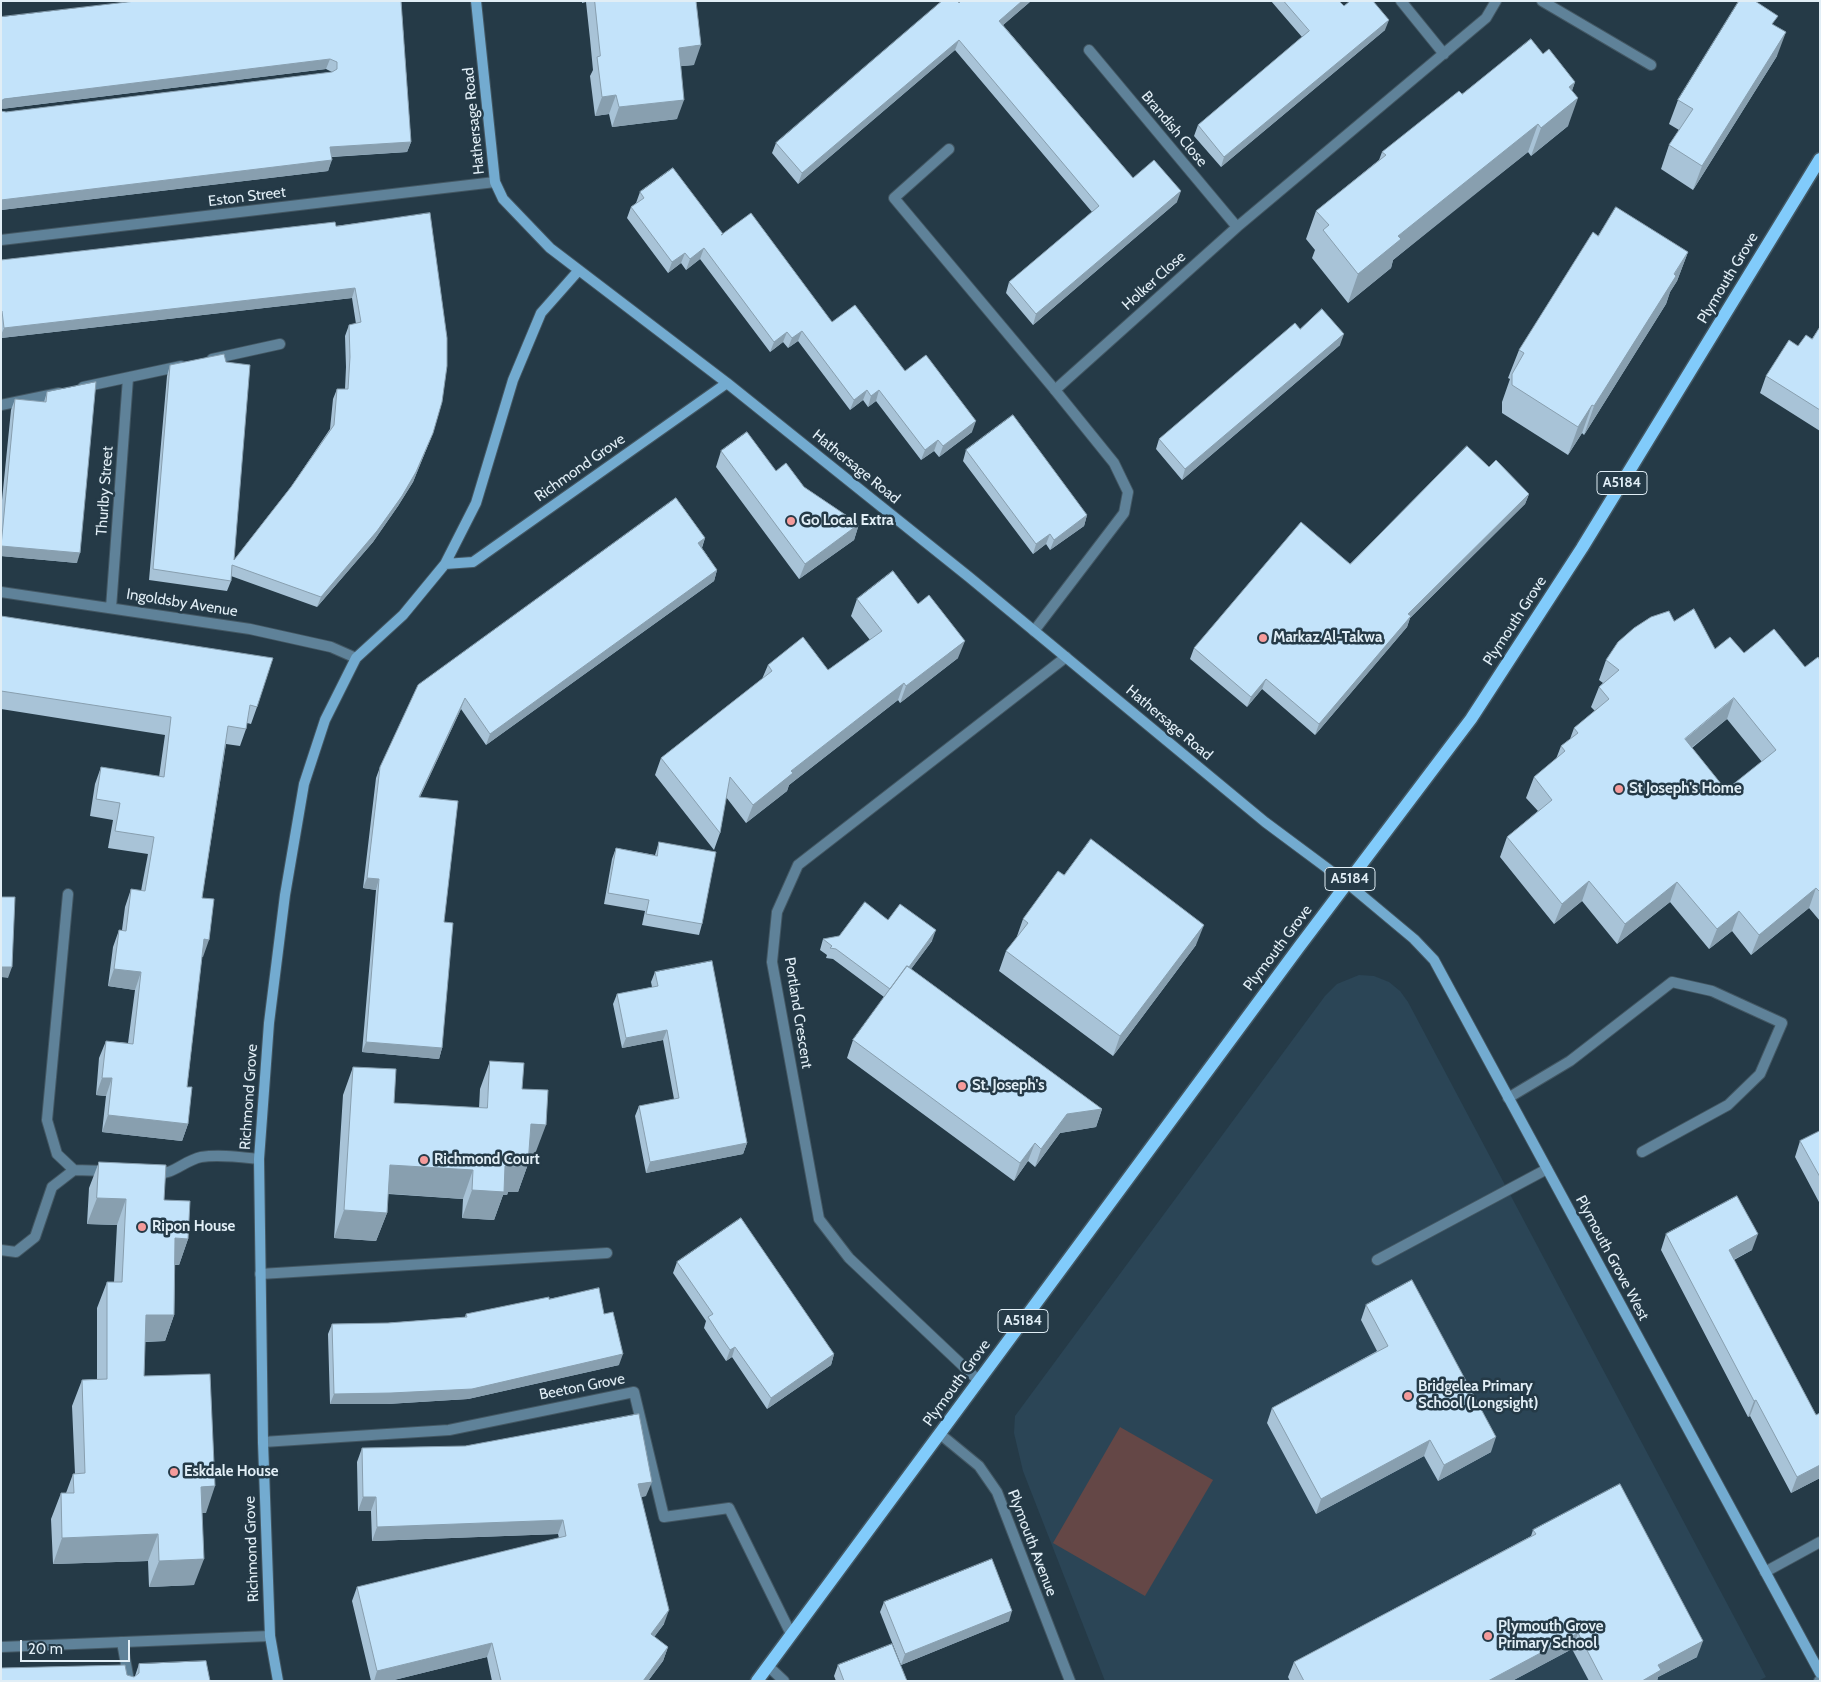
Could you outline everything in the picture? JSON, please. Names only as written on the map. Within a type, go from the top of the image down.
[{"type":"main road","name":"Plymouth Grove","points":[[757,1681],[1471,719],[1582,548],[1820,159]]},
{"type":"street","name":"Hathersage Road","points":[[476,1],[495,182],[503,199],[528,226],[550,248],[727,383],[969,577],[1265,822],[1347,884]]},
{"type":"street","points":[[1401,1],[1444,54]]},
{"type":"street","name":"Holker Close","points":[[1055,390],[1237,227],[1486,18],[1496,1]]},
{"type":"street","points":[[1542,1],[1651,65]]},
{"type":"street","name":"Brandish Close","points":[[1089,50],[1237,227]]},
{"type":"street","points":[[949,150],[894,198],[1114,463],[1128,492],[1124,513],[1034,631]]},
{"type":"street","name":"Eston Street","points":[[1,240],[495,182]]},
{"type":"street","name":"Richmond Grove","points":[[278,1681],[270,1636],[263,1442],[259,1159],[269,1023],[285,895],[304,784],[325,720],[356,658],[403,615],[445,564],[476,503],[513,380],[541,313],[579,270]]},
{"type":"street","points":[[1,405],[280,344]]},
{"type":"street","name":"Thurlby Street","points":[[111,608],[128,378]]},
{"type":"street","name":"Richmond Grove","points":[[445,564],[474,562],[727,383]]},
{"type":"street","name":"Ingoldsby Avenue","points":[[1,592],[250,629],[331,647],[356,658]]},
{"type":"street","name":"Portland Crescent","points":[[979,1381],[849,1258],[819,1219],[772,962],[776,912],[798,865],[1066,657]]},
{"type":"street","name":"Plymouth Grove West","points":[[1347,884],[1421,945],[1434,960],[1820,1673]]},
{"type":"street","points":[[68,894],[47,1120],[57,1154],[74,1170]]},
{"type":"street","points":[[1508,1098],[1570,1061],[1672,982],[1712,990],[1782,1023],[1760,1074],[1728,1105],[1642,1152]]},
{"type":"street","points":[[140,1173],[158,1174],[174,1171],[186,1162],[201,1157],[227,1156],[259,1159]]},
{"type":"street","points":[[1377,1260],[1547,1169]]},
{"type":"street","points":[[1,1250],[16,1252],[35,1237],[52,1187],[74,1170],[121,1172]]},
{"type":"street","points":[[260,1274],[608,1253]]},
{"type":"street","name":"Beeton Grove","points":[[263,1442],[449,1430],[634,1392],[664,1517],[729,1508],[791,1634]]},
{"type":"street","name":"Plymouth Avenue","points":[[940,1434],[979,1466],[997,1492],[1070,1681]]},
{"type":"street","points":[[1765,1572],[1820,1542]]},
{"type":"street","points":[[1,1647],[270,1636]]},
{"type":"street","points":[[122,1642],[129,1681]]},
{"type":"street","points":[[768,1666],[784,1681]]},
{"type":"shaded area","points":[[1359,975],[1374,976],[1389,982],[1400,991],[1408,1002],[1766,1677],[1758,1681],[1105,1681],[1023,1471],[1014,1433],[1015,1416],[1325,996],[1337,984]]},
{"type":"shaded area","points":[[1120,1427],[1213,1480],[1145,1596],[1053,1543]]},
{"type":"building","points":[[136,1],[401,1],[411,142],[330,147],[332,160],[1,200],[1,111],[6,112],[332,72],[337,69],[337,62],[330,59],[4,99],[1,101],[1,17]]},
{"type":"building","points":[[595,1],[696,1],[701,45],[679,48],[684,100],[619,107],[616,95],[602,97],[597,57],[600,56]]},
{"type":"building","points":[[942,1],[958,1],[959,3],[961,1],[1022,1],[999,21],[1133,178],[1154,160],[1181,191],[1036,314],[1009,282],[1099,206],[959,40],[802,173],[776,143]]},
{"type":"building","points":[[1284,1],[1339,1],[1344,6],[1350,1],[1373,1],[1389,20],[1224,157],[1198,125],[1309,31]]},
{"type":"building","points":[[1739,1],[1755,1],[1778,16],[1772,24],[1786,32],[1702,166],[1669,145],[1693,109],[1678,100]]},
{"type":"building","points":[[1531,39],[1543,54],[1549,49],[1575,82],[1569,87],[1578,98],[1541,128],[1538,124],[1398,236],[1401,239],[1358,274],[1323,230],[1329,225],[1316,211],[1386,155],[1382,152],[1459,91],[1462,94]]},
{"type":"building","points":[[673,168],[723,234],[751,213],[832,322],[855,305],[905,371],[926,355],[976,421],[943,446],[938,440],[925,450],[879,390],[871,396],[867,390],[854,400],[802,331],[792,338],[787,332],[774,342],[704,248],[690,259],[685,253],[672,262],[631,207],[644,198],[640,192]]},
{"type":"building","points":[[1616,207],[1688,252],[1674,274],[1676,276],[1594,406],[1592,405],[1578,427],[1512,385],[1512,374],[1524,353],[1519,350],[1593,232],[1598,236]]},
{"type":"building","points":[[430,213],[447,338],[447,366],[442,402],[433,433],[416,472],[402,496],[377,531],[321,597],[232,565],[231,581],[153,569],[170,365],[224,354],[226,362],[250,365],[234,560],[291,487],[334,425],[337,389],[348,389],[349,325],[361,322],[355,288],[4,328],[1,311],[1,260],[335,222],[336,226]]},
{"type":"building","points":[[1322,309],[1344,334],[1185,469],[1159,439],[1295,323],[1300,329]]},
{"type":"building","points":[[1820,327],[1820,410],[1766,376],[1789,340],[1798,346],[1806,335],[1812,339]]},
{"type":"building","points":[[96,382],[80,553],[1,546],[15,399],[46,402],[47,392]]},
{"type":"building","points":[[1013,415],[1087,515],[1054,540],[1050,534],[1036,544],[966,450]]},
{"type":"building","name":"Go Local Extra","points":[[747,432],[776,471],[786,463],[804,487],[859,524],[805,564],[721,451]]},
{"type":"building","points":[[1467,446],[1489,467],[1496,460],[1529,494],[1408,614],[1411,616],[1319,724],[1266,679],[1251,697],[1194,648],[1301,522],[1350,564]]},
{"type":"building","points":[[676,498],[705,538],[698,543],[717,570],[490,734],[465,698],[419,797],[458,801],[444,922],[453,923],[442,1048],[366,1042],[379,879],[367,878],[380,767],[418,685]]},
{"type":"building","points":[[893,571],[918,604],[929,595],[965,641],[906,686],[904,683],[791,771],[793,773],[753,805],[730,777],[720,833],[661,758],[772,671],[768,665],[803,637],[828,670],[882,631],[857,599]]},
{"type":"building","name":"St Joseph's Home","points":[[1694,609],[1715,649],[1730,637],[1744,653],[1774,629],[1805,667],[1818,657],[1820,660],[1820,892],[1816,888],[1759,935],[1739,911],[1717,929],[1677,882],[1625,924],[1589,881],[1562,904],[1507,837],[1552,800],[1534,777],[1565,751],[1561,746],[1578,733],[1574,728],[1609,699],[1599,687],[1619,670],[1606,660],[1618,642],[1651,617],[1669,611],[1674,621]],"holes":[[[1734,698],[1776,750],[1726,790],[1685,739]]]},
{"type":"building","points":[[1,616],[273,658],[257,707],[250,705],[246,729],[228,726],[202,898],[214,899],[209,940],[204,939],[187,1087],[192,1087],[188,1124],[108,1115],[112,1078],[102,1078],[106,1041],[133,1044],[141,972],[114,969],[119,930],[126,931],[131,889],[145,891],[154,837],[115,831],[120,803],[96,799],[101,767],[164,777],[171,717],[1,691]]},
{"type":"building","points":[[1091,839],[1204,925],[1120,1036],[1006,951],[1028,923],[1023,919],[1058,871],[1064,875]]},
{"type":"building","points":[[659,842],[716,852],[702,924],[646,914],[649,900],[608,893],[616,848],[657,856]]},
{"type":"building","points":[[1,897],[15,897],[12,967],[1,967]]},
{"type":"building","points":[[865,902],[888,920],[900,904],[936,930],[890,989],[836,949],[830,948],[832,946],[823,939],[839,936]]},
{"type":"building","points":[[712,961],[747,1143],[650,1162],[639,1106],[679,1098],[667,1030],[626,1038],[617,994],[658,986],[655,972]]},
{"type":"building","name":"St. Joseph's","points":[[907,966],[1102,1109],[1067,1114],[1041,1149],[1035,1143],[1020,1163],[853,1040]]},
{"type":"building","name":"Richmond Court","points":[[490,1061],[524,1063],[522,1089],[548,1090],[546,1125],[531,1124],[528,1164],[517,1163],[517,1167],[505,1166],[504,1192],[472,1190],[473,1170],[390,1165],[387,1213],[344,1210],[353,1067],[396,1069],[394,1103],[487,1108]]},
{"type":"building","points":[[1820,1131],[1820,1177],[1800,1141]]},
{"type":"building","points":[[99,1162],[166,1165],[164,1200],[190,1201],[188,1239],[175,1238],[174,1315],[146,1315],[144,1376],[210,1374],[215,1486],[201,1487],[204,1559],[159,1561],[158,1534],[62,1538],[61,1493],[74,1493],[73,1474],[85,1473],[82,1380],[107,1379],[107,1282],[122,1282],[126,1199],[97,1198]]},
{"type":"building","points":[[1737,1196],[1758,1234],[1729,1250],[1816,1415],[1820,1413],[1820,1465],[1797,1477],[1756,1400],[1754,1401],[1666,1234]]},
{"type":"building","points":[[741,1218],[834,1354],[771,1398],[735,1347],[730,1350],[708,1317],[713,1314],[677,1262]]},
{"type":"building","points":[[1412,1280],[1496,1437],[1444,1465],[1430,1440],[1321,1499],[1272,1408],[1388,1346],[1366,1305]]},
{"type":"building","points":[[599,1288],[604,1314],[613,1312],[623,1354],[472,1389],[334,1394],[332,1324],[388,1323],[467,1317],[466,1314]]},
{"type":"building","points":[[639,1414],[652,1482],[638,1484],[669,1610],[651,1634],[668,1647],[643,1681],[501,1681],[492,1643],[377,1671],[357,1587],[566,1536],[563,1520],[377,1527],[376,1497],[363,1497],[362,1448],[465,1446]]},
{"type":"building","points":[[1620,1484],[1703,1641],[1658,1665],[1661,1670],[1642,1681],[1603,1681],[1578,1633],[1488,1681],[1304,1681],[1294,1662],[1536,1534],[1533,1530]]},
{"type":"building","points":[[992,1559],[1012,1611],[905,1654],[884,1602]]},
{"type":"building","points":[[892,1644],[907,1681],[844,1681],[838,1665]]},
{"type":"building","points":[[206,1661],[210,1681],[1,1681],[1,1668],[125,1665],[127,1675],[134,1677],[139,1673],[139,1664]]},
{"type":"place","name":"Go Local Extra","points":[[791,521]]},
{"type":"place","name":"Markaz Al-Takwa","points":[[1263,638]]},
{"type":"place","name":"St Joseph's Home","points":[[1619,789]]},
{"type":"place","name":"St. Joseph's","points":[[962,1086]]},
{"type":"place","name":"Richmond Court","points":[[424,1160]]},
{"type":"place","name":"Ripon House","points":[[142,1227]]},
{"type":"place","name":"Bridgelea Primary School (Longsight)","points":[[1408,1396]]},
{"type":"place","name":"Eskdale House","points":[[174,1472]]},
{"type":"place","name":"Plymouth Grove Primary School","points":[[1488,1636]]}]
